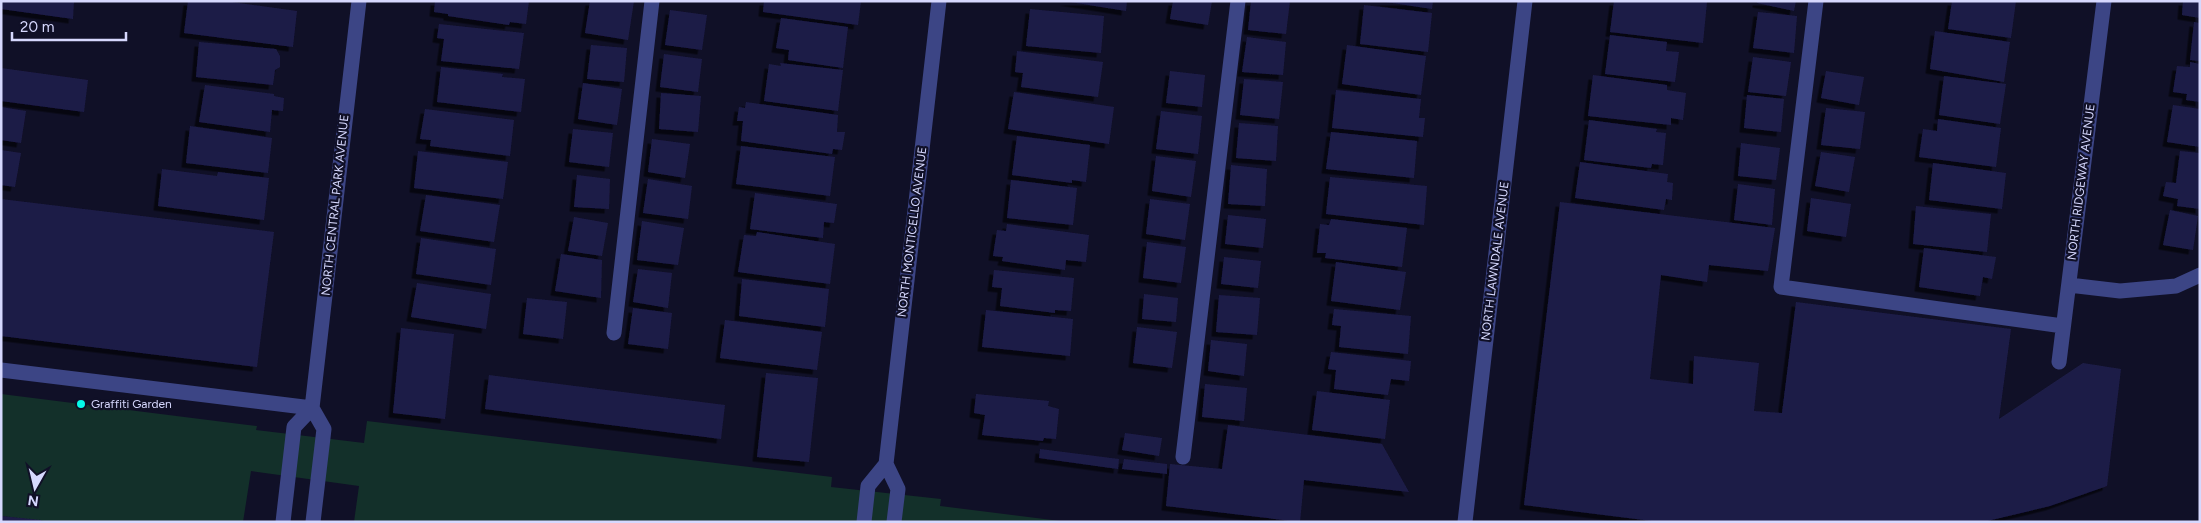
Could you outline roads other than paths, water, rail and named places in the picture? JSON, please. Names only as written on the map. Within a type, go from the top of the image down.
[{"type":"street","name":"NORTH CENTRAL PARK AVENUE","points":[[312,408],[358,1]]},
{"type":"street","points":[[614,333],[652,1]]},
{"type":"street","name":"NORTH MONTICELLO AVENUE","points":[[886,464],[939,1]]},
{"type":"street","points":[[1183,457],[1238,1]]},
{"type":"street","name":"NORTH LAWNDALE AVENUE","points":[[1465,522],[1525,1]]},
{"type":"street","points":[[1816,1],[1781,287],[2063,326]]},
{"type":"street","name":"NORTH RIDGEWAY AVENUE","points":[[2058,362],[2104,1]]},
{"type":"street","points":[[2069,286],[2120,292],[2176,286],[2200,275]]},
{"type":"street","points":[[1,370],[312,408]]},
{"type":"street","points":[[283,522],[294,427],[312,408]]},
{"type":"street","points":[[312,408],[324,429],[313,522]]},
{"type":"street","points":[[864,522],[868,486],[886,464],[898,489],[894,522]]},
{"type":"place","name":"Graffiti Garden","points":[[81,404]]}]
